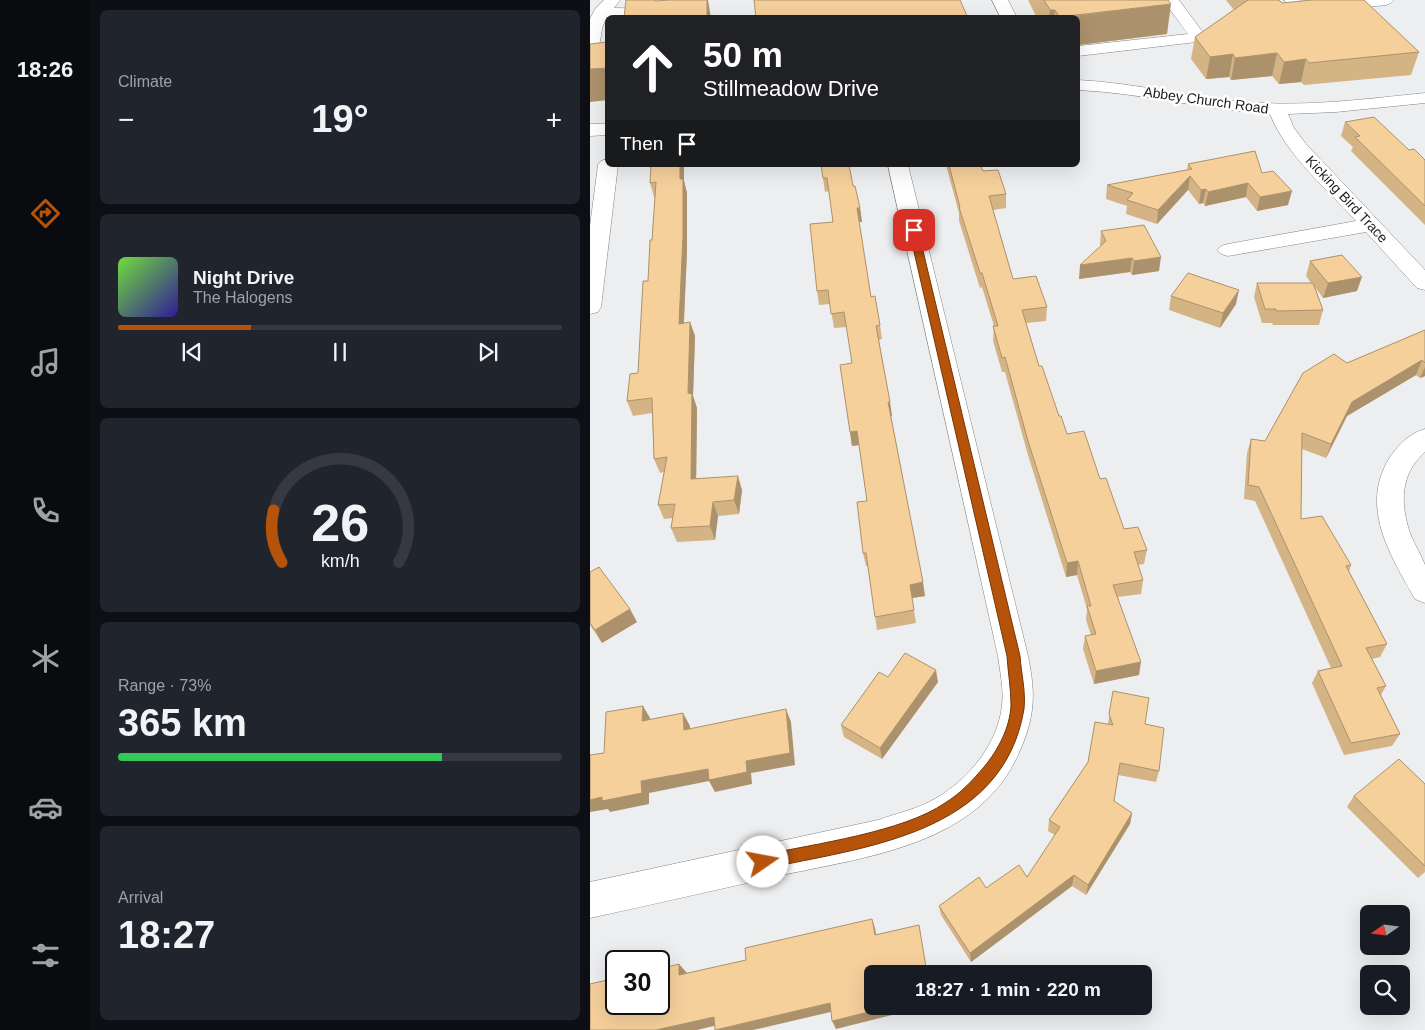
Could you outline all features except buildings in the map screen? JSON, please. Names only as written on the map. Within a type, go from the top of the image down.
[{"type":"street","points":[[601,8],[632,5],[644,0]]},
{"type":"street","points":[[1000,0],[1008,15]]},
{"type":"street","points":[[1080,51],[1199,38],[1171,0]]},
{"type":"street","points":[[1296,4],[1386,0]]},
{"type":"street","points":[[601,8],[634,15],[680,13]]},
{"type":"street","points":[[590,48],[593,26],[601,8]]},
{"type":"street","name":"Abbey Church Road","points":[[1080,85],[1132,89],[1217,104],[1277,109],[1343,107],[1425,98]]},
{"type":"street","name":"Kicking Bird Trace","points":[[1277,109],[1285,129],[1299,148],[1425,283]]},
{"type":"street","points":[[590,130],[605,129]]},
{"type":"street","points":[[590,307],[608,167]]},
{"type":"street","points":[[590,900],[878,837],[916,825],[949,809],[972,791],[1000,758],[1011,735],[1018,706],[1013,656],[898,167]]},
{"type":"street","points":[[1228,250],[1370,225]]},
{"type":"street","points":[[1425,438],[1416,444],[1403,458],[1393,479],[1389,504],[1394,532],[1406,560],[1425,591]]},
{"type":"route","points":[[763,862],[878,837],[916,825],[949,809],[972,791],[1000,758],[1011,735],[1018,706],[1013,656],[914,230]]}]
